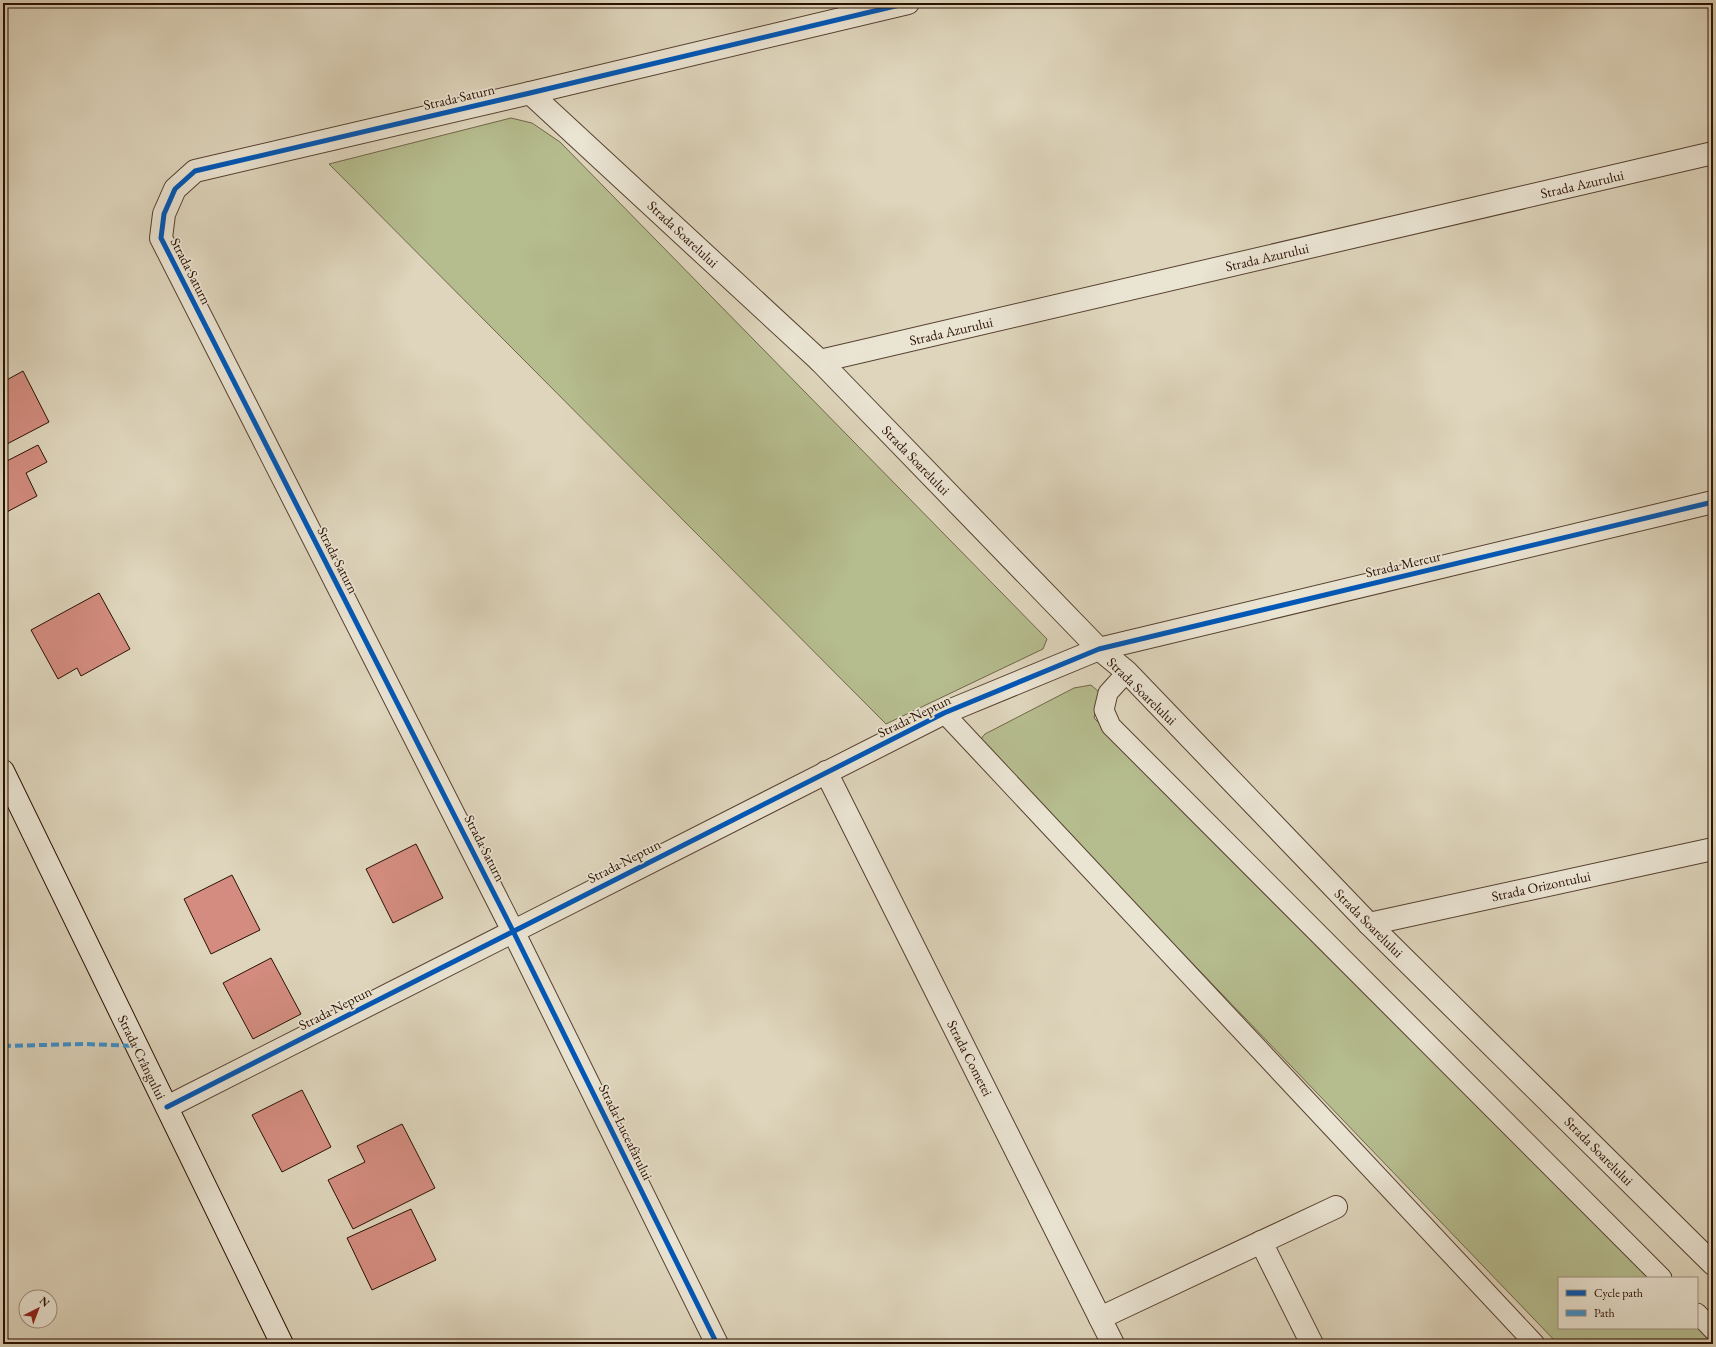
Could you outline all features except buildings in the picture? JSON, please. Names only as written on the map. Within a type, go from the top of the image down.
[{"type":"street","name":"Strada Saturn","points":[[513,931],[161,238],[164,214],[175,189],[195,171],[908,3]]},
{"type":"street","name":"Strada Soarelului","points":[[530,93],[820,361],[1098,649],[1126,672],[1369,924],[1713,1264]]},
{"type":"street","name":"Strada Azurului","points":[[820,361],[1713,153]]},
{"type":"street","name":"Strada Mercur","points":[[1098,649],[1713,502]]},
{"type":"street","name":"Strada Neptun","points":[[167,1107],[944,713],[1098,649]]},
{"type":"street","name":"Strada Crângului","points":[[3,771],[282,1344]]},
{"type":"street","name":"Strada Cometei","points":[[826,772],[1113,1344]]},
{"type":"street","name":"Strada Orizontului","points":[[1369,924],[1713,849]]},
{"type":"street","name":"Strada Luceafărului","points":[[513,931],[716,1344]]},
{"type":"street","points":[[1100,1318],[1336,1207]]},
{"type":"street","points":[[1261,1242],[1312,1344]]},
{"type":"lane","points":[[1126,672],[1108,693],[1104,710],[1112,726],[1661,1277]]},
{"type":"lane","points":[[944,713],[1536,1344]]},
{"type":"lane","points":[[1698,1315],[1713,1330]]},
{"type":"green space","points":[[511,118],[532,123],[560,142],[1047,639],[1043,649],[886,724],[329,164]]},
{"type":"green space","points":[[1091,685],[1099,692],[1094,718],[1647,1277],[1558,1277],[1558,1329],[1698,1328],[1708,1338],[1713,1338],[1713,1344],[1558,1344],[979,741],[985,734],[1074,688]]},
{"type":"marked path","points":[[3,1046],[84,1044],[137,1046]]},
{"type":"cycle path","points":[[717,1344],[513,931],[161,238],[164,214],[175,189],[195,171],[908,3]]},
{"type":"cycle path","points":[[167,1107],[944,713],[1099,649],[1713,502]]}]
